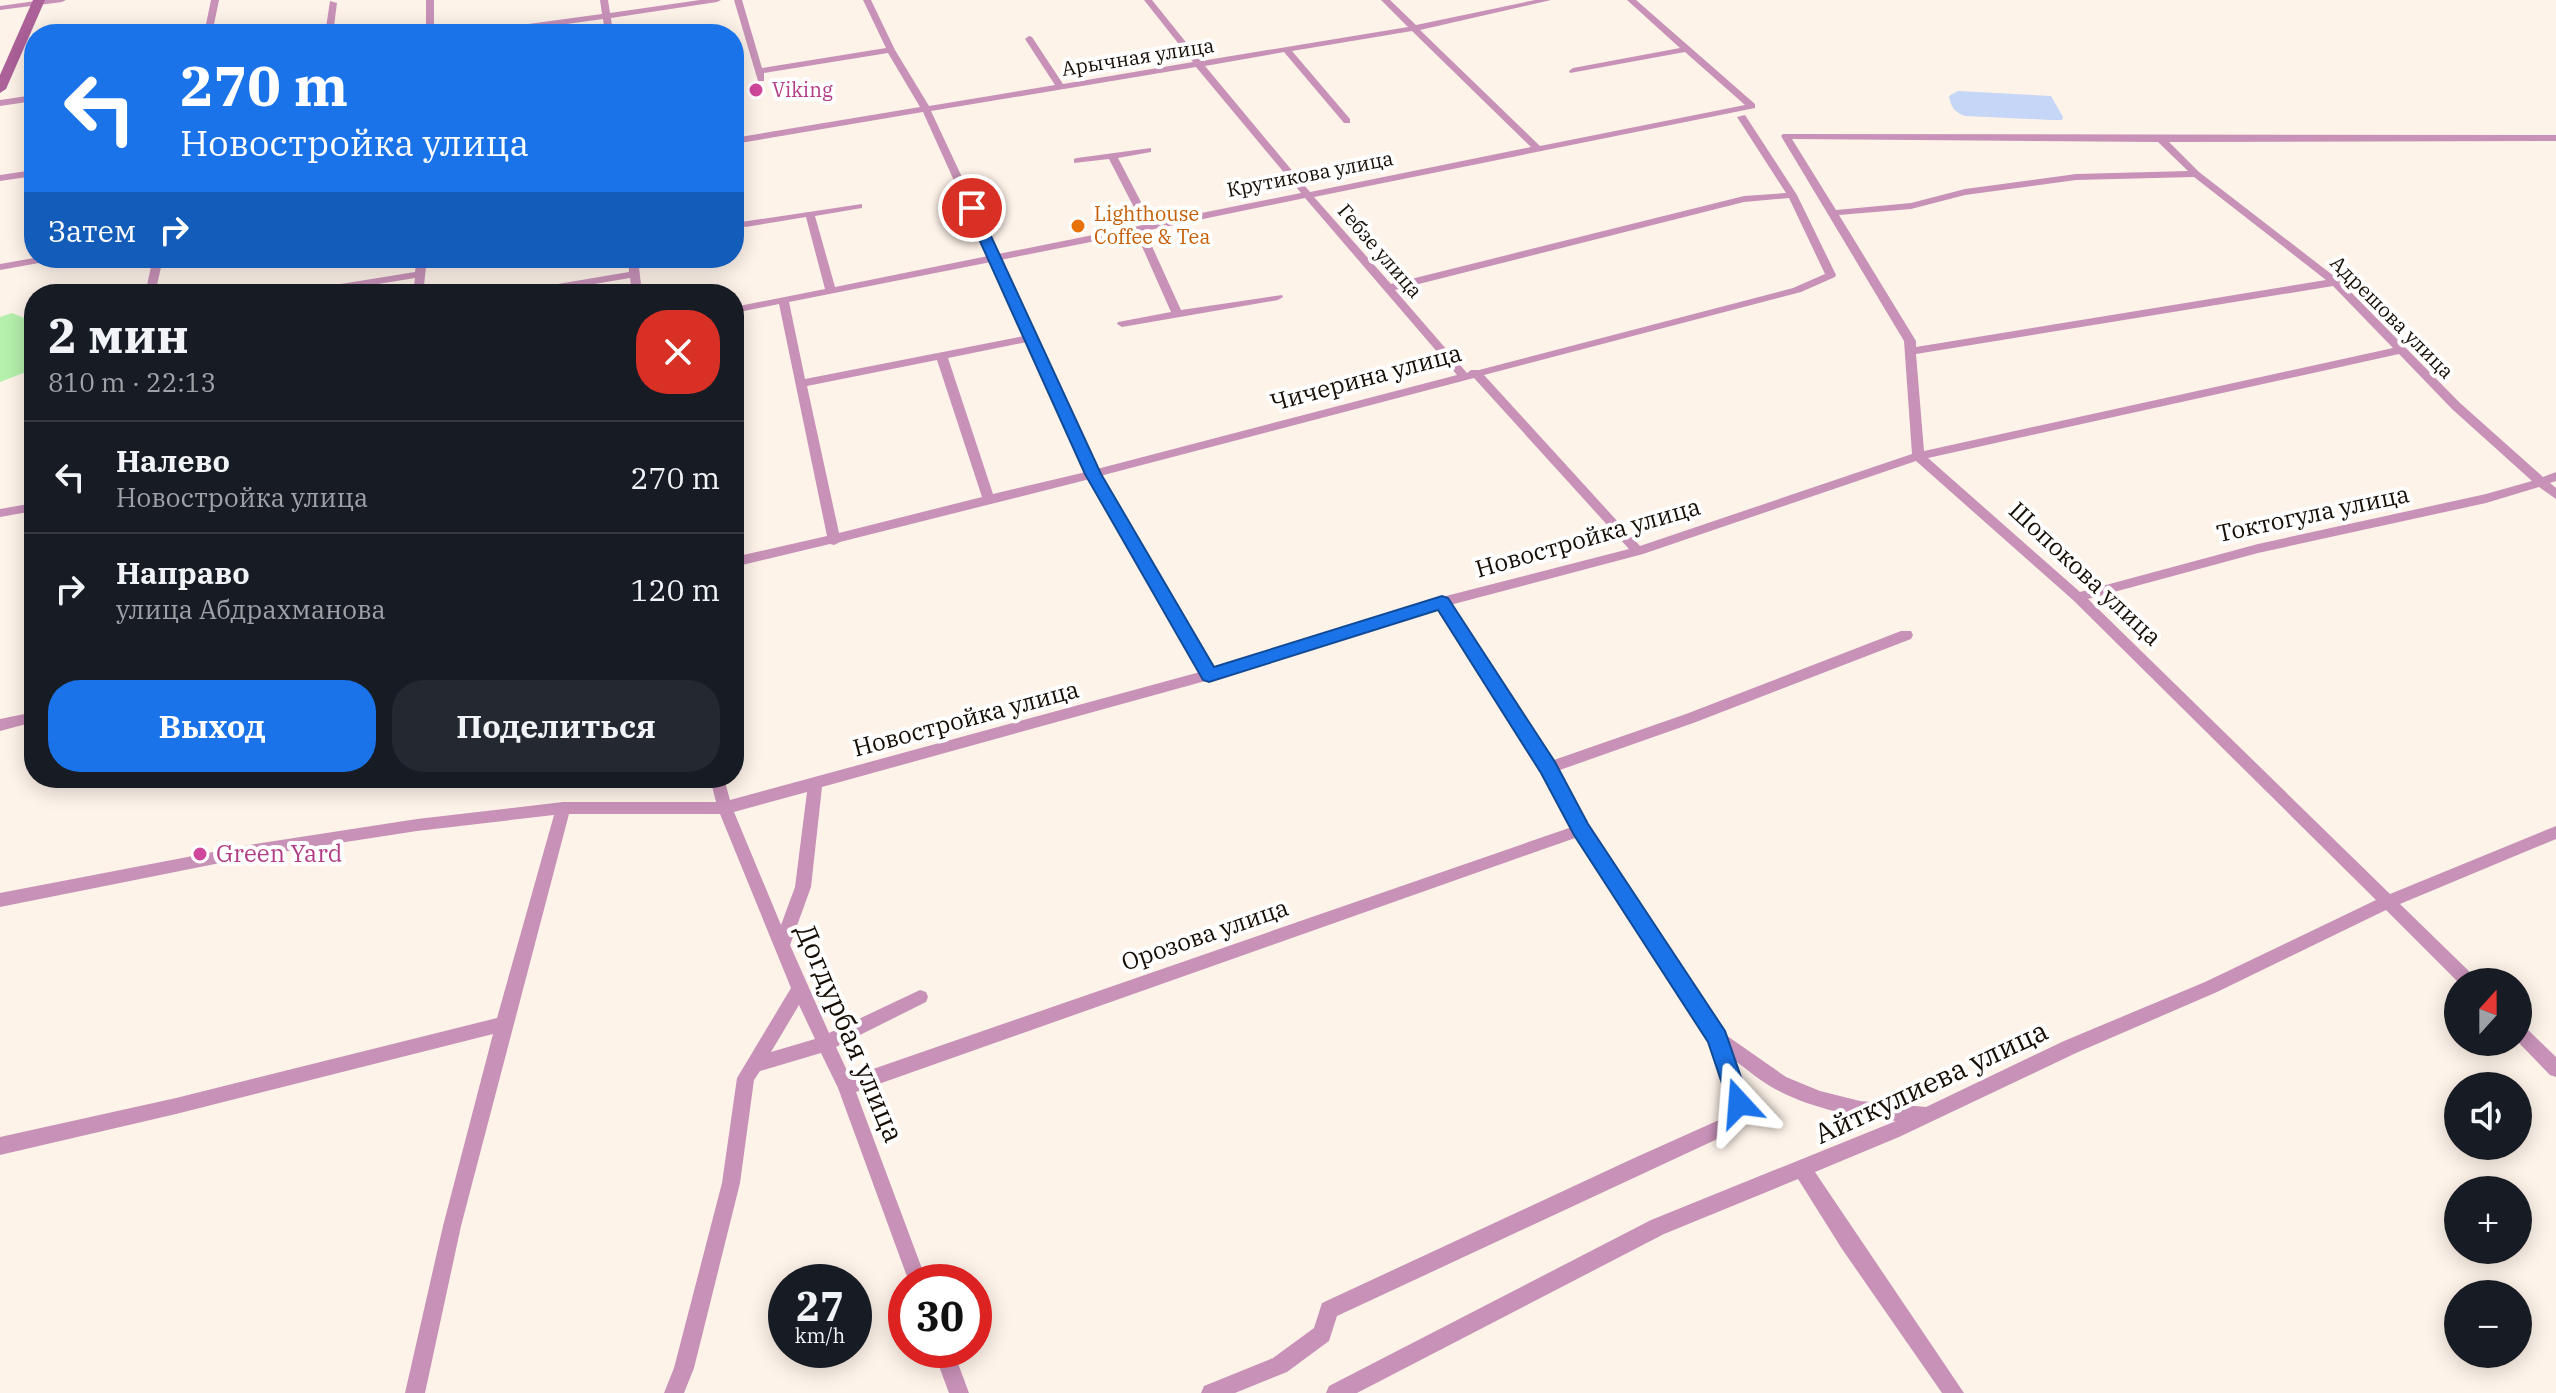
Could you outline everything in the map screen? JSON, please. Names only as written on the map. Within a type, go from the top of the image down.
[{"type":"street","points":[[0,8],[62,0]]},
{"type":"street","points":[[210,24],[215,0]]},
{"type":"street","points":[[430,0],[430,24]]},
{"type":"street","points":[[604,0],[608,24]]},
{"type":"street","points":[[549,24],[717,0]]},
{"type":"street","points":[[738,0],[760,75],[891,50]]},
{"type":"street","points":[[867,0],[891,50],[926,109],[1093,474],[1209,675]]},
{"type":"street","name":"Гебзе улица","points":[[1148,0],[1198,65],[1389,288],[1638,551]]},
{"type":"street","points":[[1385,0],[1538,149]]},
{"type":"street","name":"Арычная улица","points":[[744,139],[1416,28],[1547,0]]},
{"type":"street","points":[[1631,0],[1687,49]]},
{"type":"street","points":[[28,24],[38,2]]},
{"type":"street","points":[[330,24],[333,3]]},
{"type":"street","points":[[0,89],[24,34]]},
{"type":"street","points":[[1029,39],[1061,88]]},
{"type":"street","points":[[1573,71],[1687,49]]},
{"type":"street","name":"Крутикова улица","points":[[744,308],[1752,106],[1687,49]]},
{"type":"street","points":[[1287,50],[1347,121]]},
{"type":"street","points":[[0,103],[24,99]]},
{"type":"street","name":"Чичерина улица","points":[[744,560],[834,541],[988,497],[1093,474],[1797,290],[1831,275],[1792,195],[1742,117]]},
{"type":"street","points":[[1918,456],[1910,341],[1786,136],[2556,138]]},
{"type":"street","name":"Адрешова улица","points":[[2161,139],[2196,174],[2335,282],[2401,350],[2556,495]]},
{"type":"street","points":[[1077,161],[1148,150]]},
{"type":"street","points":[[1112,156],[1178,315]]},
{"type":"street","points":[[0,178],[24,174]]},
{"type":"street","points":[[1833,213],[1911,206],[1965,192],[2076,177],[2196,174]]},
{"type":"street","points":[[1389,288],[1744,199],[1792,195]]},
{"type":"street","points":[[745,224],[858,206]]},
{"type":"street","points":[[810,215],[831,291]]},
{"type":"street","points":[[0,267],[24,263]]},
{"type":"street","points":[[419,284],[421,268]]},
{"type":"street","points":[[634,268],[636,284]]},
{"type":"street","points":[[358,284],[420,274]]},
{"type":"street","points":[[576,284],[635,274]]},
{"type":"street","points":[[1913,351],[2335,282]]},
{"type":"street","points":[[1122,324],[1278,297]]},
{"type":"street","points":[[783,300],[834,541]]},
{"type":"street","points":[[803,383],[1031,338]]},
{"type":"street","name":"Новостройка улица","points":[[0,900],[255,850],[417,825],[563,808],[725,808],[1209,675],[1442,602],[1638,551],[1918,456],[2401,350]]},
{"type":"street","points":[[942,358],[988,497]]},
{"type":"street","name":"Шопокова улица","points":[[1918,456],[2078,597],[2455,968]]},
{"type":"street","name":"Токтогула улица","points":[[2078,597],[2232,553],[2379,520],[2469,505],[2556,476]]},
{"type":"street","points":[[0,513],[24,509]]},
{"type":"street","points":[[1211,1393],[1280,1365],[1322,1334],[1329,1310],[1735,1122],[1740,1114],[1717,1038],[1581,830],[1548,768],[1442,602]]},
{"type":"street","points":[[1548,768],[1691,718],[1906,635]]},
{"type":"street","points":[[0,725],[24,719]]},
{"type":"street","points":[[782,945],[803,887],[815,783]]},
{"type":"street","name":"Догдурбая улица","points":[[720,788],[725,808],[800,989],[846,1087],[911,1264]]},
{"type":"street","points":[[415,1393],[452,1226],[563,808]]},
{"type":"street","name":"Орозова улица","points":[[846,1087],[1581,830]]},
{"type":"street","name":"Айткулиева улица","points":[[1336,1393],[1658,1227],[1803,1170],[2070,1047],[2211,987],[2388,902],[2556,832]]},
{"type":"street","points":[[674,1393],[684,1368],[731,1183],[746,1078],[800,989]]},
{"type":"street","points":[[753,1065],[825,1044],[920,997]]},
{"type":"street","points":[[0,1146],[176,1106],[504,1024]]},
{"type":"street","points":[[1717,1038],[1780,1083],[1820,1099],[1860,1109],[1926,1115]]},
{"type":"street","points":[[2532,1045],[2556,1069]]},
{"type":"street","points":[[1803,1170],[1954,1393]]},
{"type":"street","points":[[950,1368],[959,1393]]},
{"type":"green space","points":[[12,313],[24,318],[24,373],[0,382],[0,317]]},
{"type":"water","points":[[1958,91],[2051,96],[2063,117],[2062,120],[2051,120],[1965,116],[1956,111],[1950,100],[1949,96]]},
{"type":"place","name":"Viking","points":[[756,90]]},
{"type":"place","name":"Lighthouse Coffee & Tea","points":[[1078,226]]},
{"type":"place","name":"Green Yard","points":[[200,854]]},
{"type":"route","points":[[972,208],[1093,474],[1209,675],[1442,602],[1548,768],[1581,830],[1717,1038],[1739,1103]]}]
